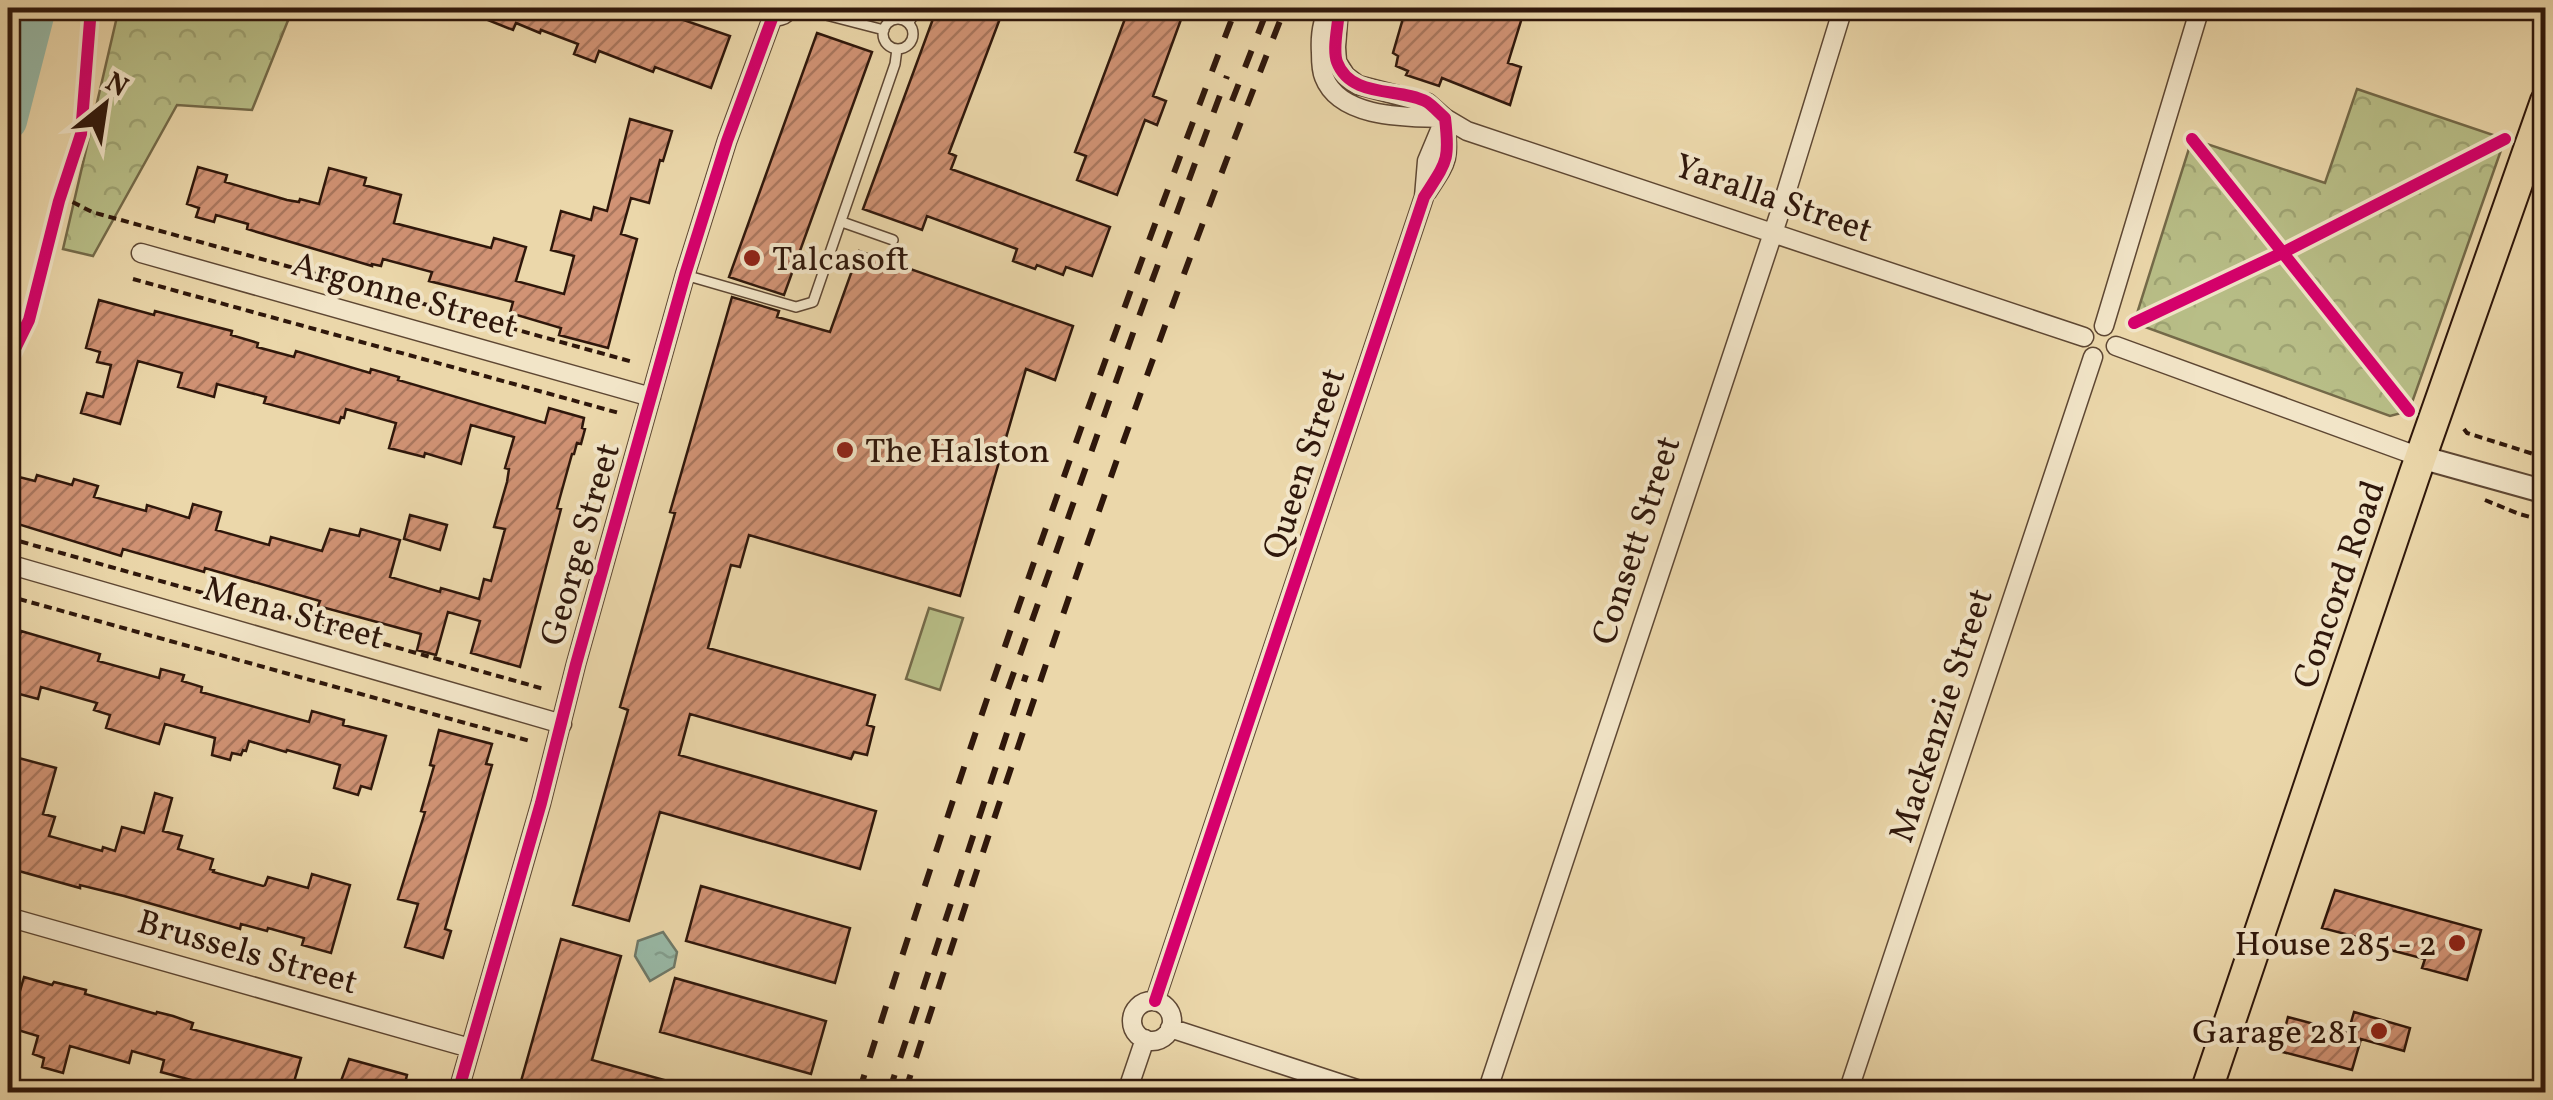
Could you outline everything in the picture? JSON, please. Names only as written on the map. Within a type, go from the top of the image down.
[{"type":"main road","name":"Concord Road","points":[[2206,1092],[2420,457],[2544,113]]},
{"type":"street","points":[[1330,8],[1320,34],[1321,57],[1323,76],[1334,93],[1349,104],[1386,114],[1444,118]]},
{"type":"street","points":[[1339,8],[1337,62],[1346,76],[1358,84],[1428,102],[1444,118]]},
{"type":"street","name":"Consett Street","points":[[1486,1092],[1772,234],[1843,8]]},
{"type":"street","points":[[2104,326],[2200,8]]},
{"type":"street","name":"George Street","points":[[458,1092],[685,275],[727,141],[775,10]]},
{"type":"street","name":"Queen Street","points":[[1155,1001],[1424,197],[1443,167],[1448,151],[1444,118]]},
{"type":"street","name":"Yaralla Street","points":[[1444,118],[1467,131],[2084,337]]},
{"type":"street","name":"Argonne Street","points":[[141,253],[651,397]]},
{"type":"street","points":[[2104,326],[2114,334],[2116,346],[2108,357],[2094,358],[2084,348],[2084,337],[2092,327],[2104,326]]},
{"type":"street","points":[[2116,346],[2420,457],[2546,492]]},
{"type":"street","name":"Mackenzie Street","points":[[1848,1092],[2094,358]]},
{"type":"street","name":"Mena Street","points":[[8,564],[562,724]]},
{"type":"street","name":"Brussels Street","points":[[8,917],[470,1048]]},
{"type":"street","points":[[1155,1001],[1169,1011],[1170,1028],[1157,1040],[1145,1039],[1132,1025],[1134,1012],[1142,1003],[1155,1001]]},
{"type":"street","points":[[1170,1028],[1366,1092]]},
{"type":"street","points":[[1127,1092],[1145,1039]]},
{"type":"lane","points":[[799,8],[884,30]]},
{"type":"lane","points":[[908,22],[919,8]]},
{"type":"lane","points":[[900,18],[913,29],[912,41],[897,49],[886,43],[884,30],[888,22],[900,18]]},
{"type":"lane","points":[[685,275],[796,308],[813,302],[897,49]]},
{"type":"lane","points":[[842,222],[893,240]]},
{"type":"path","points":[[54,218],[66,180]]},
{"type":"path","points":[[61,196],[92,212],[632,362]]},
{"type":"path","points":[[133,279],[619,413]]},
{"type":"path","points":[[2464,429],[2546,458]]},
{"type":"path","points":[[2484,499],[2546,521]]},
{"type":"path","points":[[8,538],[544,689]]},
{"type":"path","points":[[18,599],[530,741]]},
{"type":"green space","points":[[119,8],[293,8],[252,110],[177,105],[93,256],[63,249]]},
{"type":"green space","points":[[2357,89],[2505,139],[2409,411],[2390,416],[2134,323],[2192,139],[2325,183]]},
{"type":"green space","points":[[929,608],[963,618],[940,690],[906,679]]},
{"type":"water","points":[[663,932],[677,952],[674,967],[650,981],[635,956],[638,941]]},
{"type":"building","points":[[458,8],[649,8],[730,36],[711,88],[655,67],[653,72],[599,51],[595,62],[574,54],[578,44],[516,23],[513,30]]},
{"type":"building","points":[[937,8],[1004,8],[949,153],[956,156],[951,169],[1110,227],[1092,276],[1066,267],[1063,275],[1013,261],[1017,249],[927,216],[922,230],[863,209]]},
{"type":"building","points":[[1129,8],[1165,8],[1183,14],[1153,96],[1166,101],[1157,125],[1145,120],[1117,195],[1077,180],[1086,156],[1075,152]]},
{"type":"building","points":[[1406,8],[1525,8],[1508,63],[1521,67],[1510,105],[1442,78],[1439,86],[1406,75],[1408,71],[1396,66],[1398,56],[1393,53]]},
{"type":"building","points":[[817,33],[872,52],[784,295],[729,277]]},
{"type":"building","points":[[630,119],[672,131],[649,203],[631,198],[621,234],[637,239],[608,348],[559,335],[561,328],[510,313],[513,302],[429,281],[432,272],[383,259],[381,266],[372,266],[247,229],[248,224],[216,215],[214,222],[196,217],[199,208],[187,204],[198,167],[227,175],[225,182],[287,200],[319,204],[329,168],[366,178],[364,185],[401,195],[394,223],[491,248],[494,238],[526,247],[516,281],[564,294],[574,256],[551,250],[561,211],[591,220],[594,207],[607,211]]},
{"type":"building","points":[[859,251],[1073,326],[1055,380],[1026,369],[960,596],[749,535],[740,567],[731,565],[708,648],[875,695],[867,725],[874,727],[867,755],[854,752],[851,759],[690,714],[679,755],[876,811],[860,869],[660,812],[629,921],[573,905],[628,710],[620,707],[675,513],[670,512],[732,297],[779,311],[777,317],[830,332]]},
{"type":"building","points":[[99,300],[232,331],[231,335],[258,343],[257,347],[294,357],[296,351],[370,373],[371,369],[545,423],[549,408],[584,418],[581,444],[577,443],[572,454],[557,508],[561,509],[520,667],[471,653],[480,621],[448,612],[436,655],[417,650],[421,634],[318,606],[320,601],[123,549],[121,556],[8,521],[19,477],[35,481],[37,475],[72,485],[74,479],[98,486],[94,497],[146,511],[147,505],[189,518],[193,504],[221,512],[216,530],[269,545],[271,537],[322,551],[330,529],[359,536],[361,529],[400,540],[390,577],[440,592],[441,588],[479,599],[484,579],[491,581],[505,529],[494,527],[514,437],[471,425],[461,464],[425,453],[424,457],[389,448],[396,423],[346,409],[339,423],[264,403],[266,397],[217,384],[214,397],[178,387],[182,373],[138,361],[120,424],[81,413],[87,393],[103,397],[111,365],[97,362],[100,352],[86,348]]},
{"type":"building","points":[[410,515],[447,525],[440,550],[404,539]]},
{"type":"building","points":[[21,631],[100,654],[98,661],[159,678],[161,669],[184,675],[182,681],[202,687],[201,692],[309,722],[312,711],[344,720],[343,725],[386,736],[371,789],[361,786],[358,795],[334,788],[340,765],[287,750],[249,741],[246,751],[241,755],[232,753],[230,760],[212,755],[215,738],[165,724],[159,744],[106,728],[110,715],[94,710],[97,703],[41,687],[38,699],[8,691]]},
{"type":"building","points":[[439,730],[492,744],[486,764],[492,765],[445,929],[451,931],[443,958],[405,947],[418,904],[398,899],[425,812],[421,811]]},
{"type":"building","points":[[15,757],[56,768],[43,814],[55,817],[49,836],[115,851],[122,827],[144,833],[155,793],[172,798],[163,831],[182,836],[178,849],[213,859],[213,872],[263,886],[268,877],[308,888],[312,874],[350,885],[331,953],[302,945],[304,938],[268,928],[267,931],[241,924],[240,929],[8,868],[8,783]]},
{"type":"building","points":[[701,886],[850,928],[835,983],[686,941]]},
{"type":"building","points":[[2335,890],[2481,930],[2467,980],[2422,968],[2425,959],[2383,948],[2384,944],[2322,928]]},
{"type":"building","points":[[561,939],[621,956],[592,1060],[689,1087],[688,1092],[518,1092]]},
{"type":"building","points":[[24,977],[86,990],[85,994],[193,1023],[191,1029],[301,1058],[291,1092],[261,1092],[224,1082],[221,1092],[204,1092],[206,1084],[161,1072],[164,1060],[132,1051],[129,1063],[70,1046],[63,1073],[42,1067],[44,1058],[33,1054],[38,1036],[8,1027],[8,995],[18,998]]},
{"type":"building","points":[[675,978],[826,1021],[811,1074],[660,1032]]},
{"type":"building","points":[[2354,1012],[2410,1028],[2404,1051],[2361,1039],[2352,1070],[2279,1051],[2288,1017],[2348,1033]]},
{"type":"building","points":[[349,1059],[407,1075],[403,1092],[337,1092]]},
{"type":"waterway","points":[[8,121],[37,8]]},
{"type":"railway","points":[[859,1092],[1039,547],[1236,8]]},
{"type":"railway","points":[[1232,101],[1268,8]]},
{"type":"railway","points":[[905,1092],[1086,547],[1285,8]]},
{"type":"railway","points":[[1008,689],[1227,76]]},
{"type":"railway","points":[[889,1092],[1026,675]]},
{"type":"cycle path","points":[[8,363],[29,320],[59,201],[81,134],[91,8]]},
{"type":"cycle path","points":[[1155,1001],[1424,197],[1447,152],[1445,118],[1429,104],[1416,97],[1365,87],[1344,74],[1337,62],[1335,43],[1339,8]]},
{"type":"cycle path","points":[[458,1092],[685,275],[727,141],[773,16]]},
{"type":"cycle path","points":[[2192,139],[2409,411]]},
{"type":"cycle path","points":[[2134,323],[2282,253],[2505,139]]},
{"type":"place","name":"Talcasoft","points":[[752,258]]},
{"type":"place","name":"The Halston","points":[[845,450]]},
{"type":"place","name":"House 285 - 2","points":[[2457,943]]},
{"type":"place","name":"Garage 281","points":[[2379,1031]]}]
